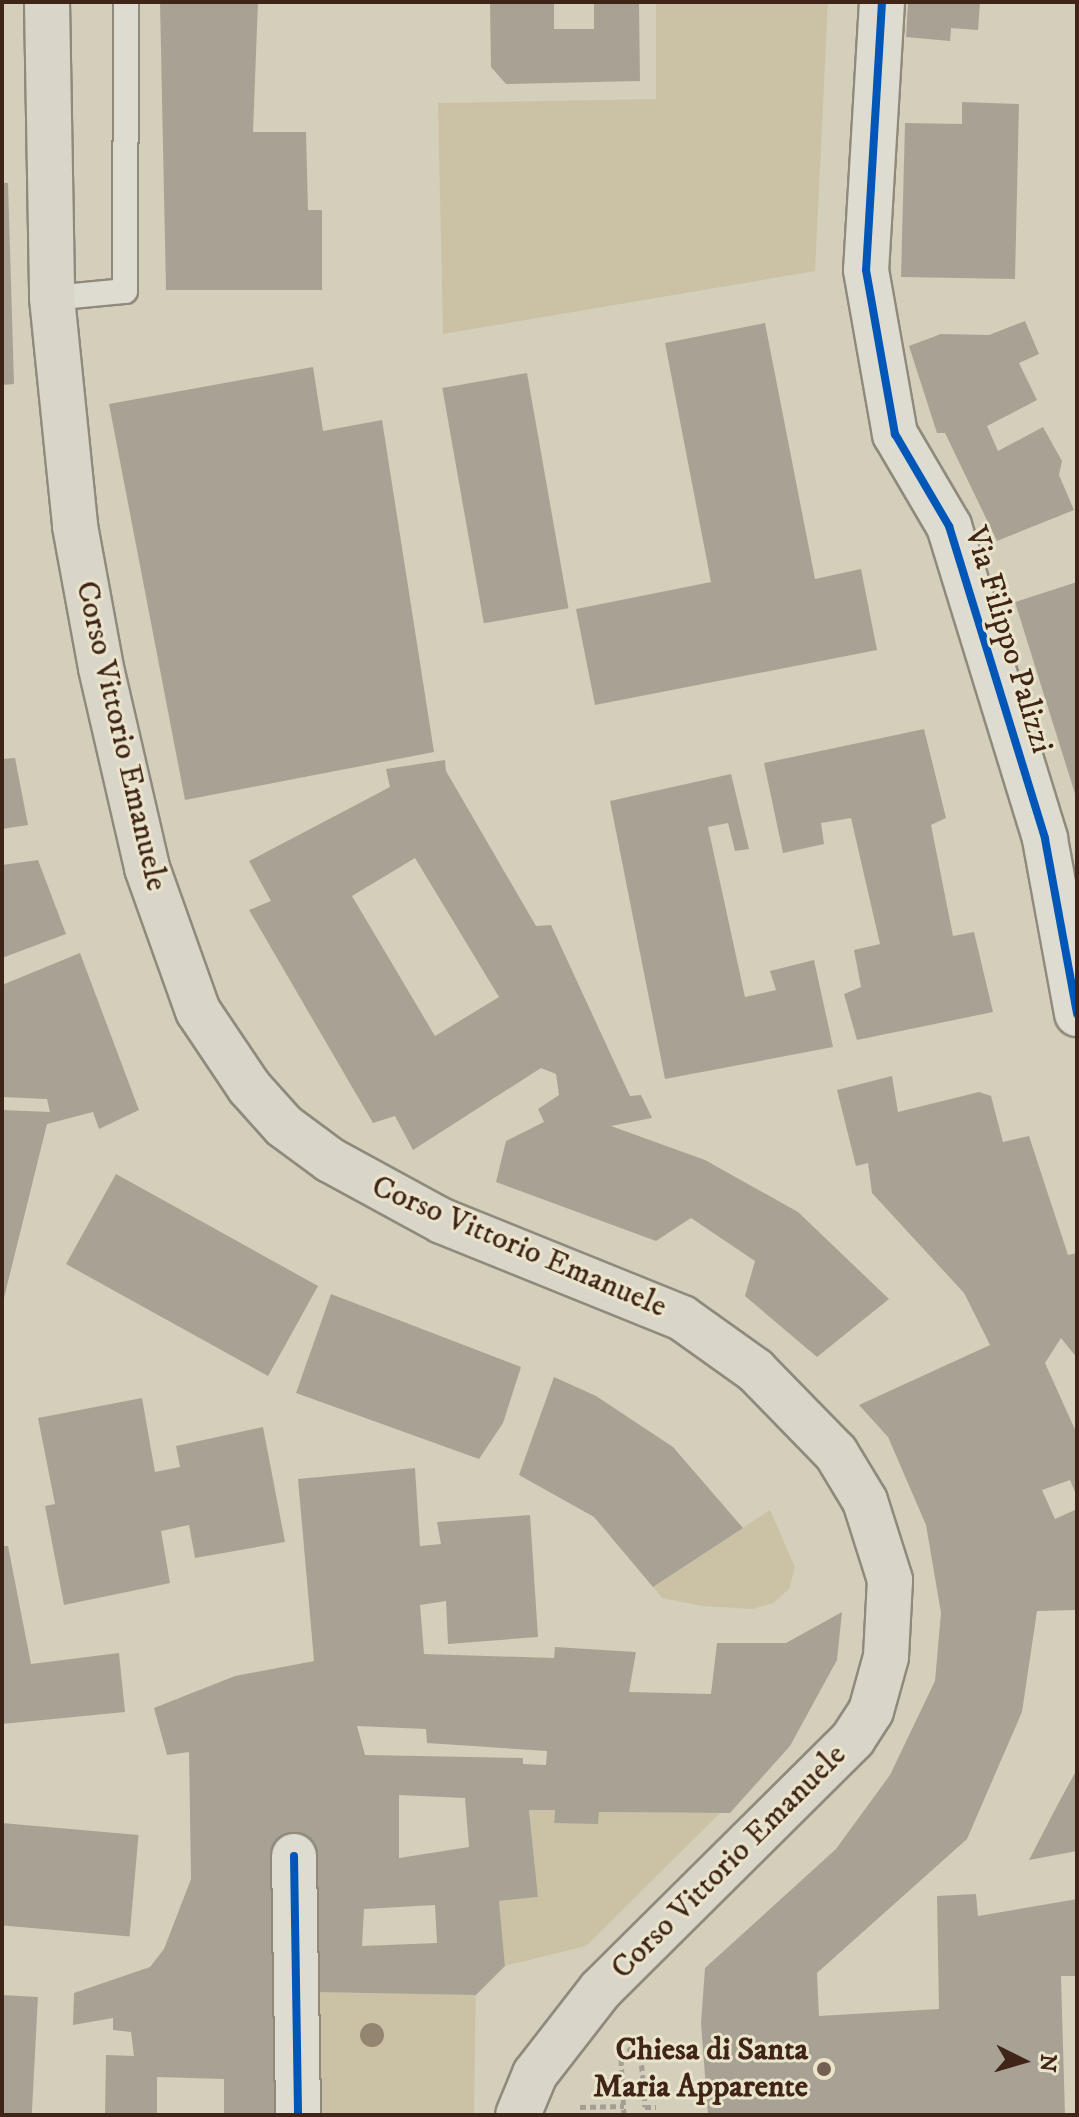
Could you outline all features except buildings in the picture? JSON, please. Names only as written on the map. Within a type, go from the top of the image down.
[{"type":"main road","name":"Corso Vittorio Emanuele","points":[[47,2],[52,298],[75,526],[101,668],[147,868],[182,976],[215,1041],[284,1126],[330,1160],[442,1221],[682,1318],[723,1345],[755,1370],[836,1453],[865,1501],[882,1544],[890,1580],[886,1657],[871,1711],[853,1739],[601,1989],[535,2074],[518,2115]]},
{"type":"street","name":"Via Filippo Palizzi","points":[[882,2],[866,270],[895,434],[949,526],[1045,839],[1077,1014]]},
{"type":"street","points":[[294,1856],[298,2115]]},
{"type":"lane","points":[[52,298],[125,291],[126,2]]},
{"type":"path","points":[[624,2115],[621,2058],[624,2049],[640,2045],[645,2115]]},
{"type":"path","points":[[580,2107],[624,2106]]},
{"type":"path","points":[[645,2107],[656,2107]]},
{"type":"shaded area","points":[[656,2],[828,2],[815,271],[443,334],[438,103],[656,99]]},
{"type":"shaded area","points":[[770,1510],[795,1567],[789,1589],[773,1603],[753,1609],[702,1606],[662,1598],[653,1587]]},
{"type":"shaded area","points":[[529,1810],[555,1810],[554,1822],[598,1823],[599,1812],[720,1813],[586,1946],[505,1966],[499,1901],[538,1897]]},
{"type":"shaded area","points":[[312,1992],[476,1995],[474,2115],[310,2115]]},
{"type":"cycle path","points":[[882,2],[866,270],[895,434],[949,526],[1045,839],[1077,1014]]},
{"type":"cycle path","points":[[294,1856],[298,2115]]},
{"type":"place","name":"Chiesa di Santa Maria Apparente","points":[[824,2069]]}]
